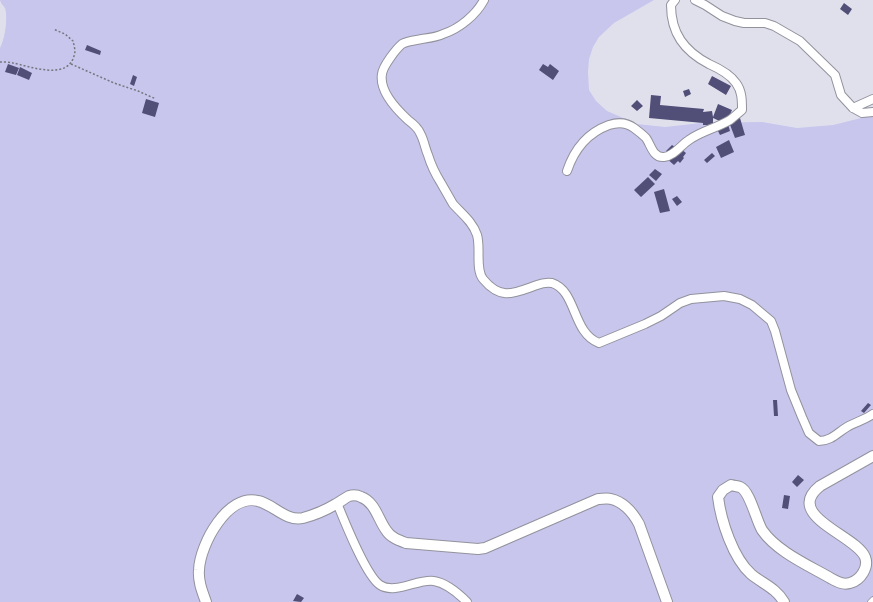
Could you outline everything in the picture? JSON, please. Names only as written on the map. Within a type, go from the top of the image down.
[{"type":"street","points":[[484,0],[474,13],[458,27],[444,34],[402,44],[385,64],[382,74],[382,83],[387,96],[398,110],[420,131],[428,155],[440,182],[452,202],[472,225],[477,234],[479,249],[478,269],[482,278],[496,291],[505,294],[517,292],[545,282],[553,284],[566,294],[582,328],[592,340],[598,343],[645,324],[661,316],[680,303],[691,299],[724,296],[740,299],[752,306],[771,321],[791,390],[809,433],[819,441],[825,441],[846,427],[873,414]]},
{"type":"street","points":[[567,171],[571,159],[587,137],[599,129],[611,124],[617,122],[626,123],[635,128],[646,139],[655,153],[658,156],[664,157],[676,151],[689,140],[731,120],[742,110],[742,95],[736,82],[721,70],[696,56],[683,44],[674,30],[671,17],[671,5],[675,0]]},
{"type":"street","points":[[694,0],[734,21],[744,23],[765,23],[774,26],[800,41],[835,75],[841,95],[853,108],[862,113],[873,112]]},
{"type":"street","points":[[853,108],[873,99]]},
{"type":"street","points":[[784,602],[779,594],[752,574],[741,563],[733,550],[718,498],[724,490],[731,485],[741,487],[746,492],[761,528],[768,538],[779,547],[832,579],[841,583],[850,583],[858,579],[866,569],[867,563],[865,557],[858,546],[821,522],[814,515],[810,507],[811,498],[814,491],[820,486],[873,456]]},
{"type":"street","points":[[206,602],[200,585],[199,569],[204,547],[225,512],[241,502],[258,500],[290,517],[301,518],[325,510],[349,496],[356,495],[363,497],[371,504],[386,531],[394,539],[406,543],[478,550],[598,499],[611,499],[634,513],[667,602]]},
{"type":"street","points":[[337,503],[370,576],[380,586],[392,589],[433,580],[446,586],[467,602]]},
{"type":"lane","points":[[870,602],[873,599]]},
{"type":"path","points":[[0,62],[12,62],[35,69],[51,70],[62,69],[71,64],[75,55],[73,41],[65,34],[53,29]]},
{"type":"path","points":[[71,64],[114,83],[156,98]]},
{"type":"shaded area","points":[[0,0],[654,0],[614,23],[599,37],[593,47],[589,59],[589,90],[596,101],[607,111],[637,124],[665,127],[701,123],[762,122],[797,128],[833,125],[873,115],[873,602],[0,602],[0,48],[5,34],[6,12]]},
{"type":"building","points":[[844,3],[852,9],[848,15],[840,9]]},
{"type":"building","points":[[87,45],[101,51],[100,55],[85,50]]},
{"type":"building","points":[[8,64],[19,68],[16,75],[5,72]]},
{"type":"building","points":[[543,64],[548,67],[550,64],[559,71],[553,80],[539,70]]},
{"type":"building","points":[[20,67],[32,73],[29,80],[17,75]]},
{"type":"building","points":[[133,75],[137,77],[134,86],[130,84]]},
{"type":"building","points":[[712,76],[731,86],[726,95],[708,84]]},
{"type":"building","points":[[689,89],[691,94],[685,97],[683,91]]},
{"type":"building","points":[[651,95],[661,96],[660,105],[704,109],[703,112],[712,111],[713,117],[718,104],[732,110],[726,124],[713,118],[713,125],[703,125],[703,123],[649,118]]},
{"type":"building","points":[[146,99],[159,103],[155,117],[142,113]]},
{"type":"building","points":[[637,100],[643,106],[637,111],[631,106]]},
{"type":"building","points":[[740,118],[745,135],[735,138],[729,122]]},
{"type":"building","points":[[728,124],[730,131],[720,135],[717,129]]},
{"type":"building","points":[[729,140],[734,152],[721,158],[716,147]]},
{"type":"building","points":[[672,145],[675,147],[676,145],[686,153],[680,163],[678,161],[674,165],[666,158],[669,154],[666,151]]},
{"type":"building","points":[[712,153],[715,156],[707,163],[704,160]]},
{"type":"building","points":[[655,169],[662,174],[656,181],[649,175]]},
{"type":"building","points":[[648,177],[655,184],[641,197],[634,190]]},
{"type":"building","points":[[664,189],[670,211],[660,213],[654,192]]},
{"type":"building","points":[[677,196],[682,202],[677,206],[672,199]]},
{"type":"building","points":[[773,400],[777,400],[778,416],[774,416]]},
{"type":"building","points":[[868,403],[871,405],[864,413],[861,411]]},
{"type":"building","points":[[798,475],[804,480],[797,487],[792,482]]},
{"type":"building","points":[[784,495],[790,496],[788,509],[782,508]]},
{"type":"building","points":[[297,594],[304,598],[301,602],[293,601]]}]
